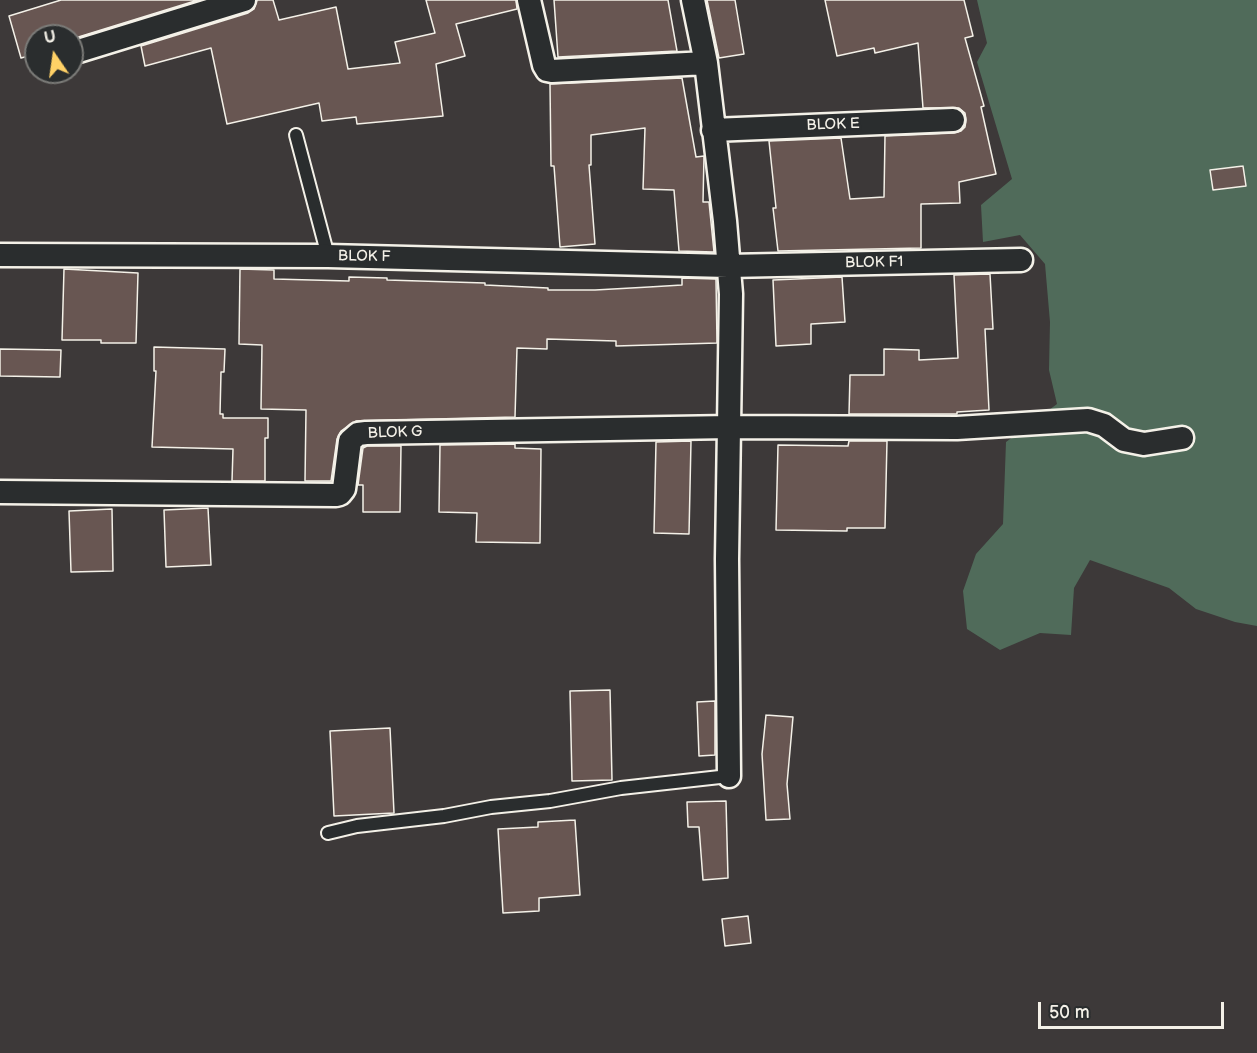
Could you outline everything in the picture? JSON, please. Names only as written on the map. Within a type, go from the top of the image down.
[{"type":"street","points":[[84,49],[243,0]]},
{"type":"street","points":[[529,0],[547,70],[706,63]]},
{"type":"street","points":[[693,0],[706,63],[725,221],[731,294],[727,559],[729,776]]},
{"type":"street","name":"BLOK E","points":[[713,130],[953,120]]},
{"type":"street","name":"BLOK F","points":[[0,255],[328,256],[728,266]]},
{"type":"street","name":"BLOK F1","points":[[728,266],[1021,260]]},
{"type":"street","name":"BLOK G","points":[[0,492],[336,495],[344,489],[350,441],[358,434],[730,427],[968,428],[1088,420],[1104,425],[1124,440],[1144,444],[1182,438]]},
{"type":"lane","points":[[296,135],[328,256]]},
{"type":"lane","points":[[328,833],[357,826],[550,801],[621,788],[729,776]]},
{"type":"green space","points":[[977,0],[1257,0],[1257,626],[1235,622],[1196,609],[1169,588],[1090,560],[1074,588],[1071,635],[1040,633],[1000,650],[967,629],[963,591],[976,554],[1003,524],[1006,442],[1057,404],[1049,370],[1050,322],[1045,264],[1020,235],[983,242],[981,205],[1012,179],[977,62],[987,43]]},
{"type":"building","points":[[61,0],[198,0],[84,35],[84,24],[24,24],[24,57],[21,58],[9,16]]},
{"type":"building","points":[[257,0],[273,0],[279,20],[336,7],[348,69],[400,63],[395,42],[435,33],[426,0],[516,0],[517,9],[456,24],[465,56],[436,64],[443,116],[357,124],[356,117],[322,121],[319,103],[227,124],[211,48],[145,66],[141,46],[248,13],[254,9]]},
{"type":"building","points":[[554,0],[668,0],[677,51],[558,57]]},
{"type":"building","points":[[707,0],[735,0],[744,54],[719,58]]},
{"type":"building","points":[[825,0],[964,0],[973,36],[965,38],[984,106],[981,107],[996,174],[959,182],[960,203],[921,204],[921,248],[778,251],[769,141],[841,138],[850,199],[884,197],[885,136],[954,133],[965,127],[965,113],[959,108],[923,108],[918,43],[875,53],[874,48],[837,56]]},
{"type":"building","points":[[682,78],[696,157],[704,156],[703,202],[709,202],[714,252],[679,251],[674,190],[643,189],[645,128],[591,135],[591,165],[589,165],[595,244],[560,247],[554,166],[551,166],[550,84]]},
{"type":"building","points":[[1243,166],[1246,186],[1213,190],[1210,170]]},
{"type":"building","points":[[64,269],[138,273],[136,343],[62,340]]},
{"type":"building","points":[[240,269],[274,270],[274,279],[349,281],[349,277],[387,278],[387,280],[485,283],[485,285],[548,288],[548,290],[682,285],[682,278],[716,279],[717,343],[616,346],[616,341],[547,339],[547,349],[517,348],[515,417],[356,421],[341,431],[337,439],[331,481],[305,481],[306,410],[261,409],[262,345],[239,344]]},
{"type":"building","points":[[990,274],[993,329],[985,329],[989,410],[957,412],[957,414],[849,414],[850,375],[884,375],[884,349],[919,350],[919,360],[958,358],[954,275]]},
{"type":"building","points":[[842,277],[845,322],[811,324],[811,344],[776,346],[773,280]]},
{"type":"building","points":[[154,347],[225,349],[224,372],[221,372],[220,414],[223,414],[223,418],[268,418],[268,438],[265,438],[265,481],[232,481],[233,449],[152,447],[156,371],[154,371]]},
{"type":"building","points":[[0,349],[61,350],[60,377],[0,376]]},
{"type":"building","points":[[691,441],[689,534],[654,533],[656,442]]},
{"type":"building","points":[[849,441],[887,441],[885,528],[847,528],[847,531],[776,530],[778,445],[848,446]]},
{"type":"building","points":[[515,444],[515,448],[541,449],[540,543],[476,542],[477,513],[439,512],[440,445]]},
{"type":"building","points":[[401,446],[400,512],[363,512],[363,485],[358,485],[363,448]]},
{"type":"building","points":[[208,508],[211,565],[166,567],[164,510]]},
{"type":"building","points":[[112,509],[113,571],[71,572],[69,511]]},
{"type":"building","points":[[610,690],[612,780],[572,781],[570,691]]},
{"type":"building","points":[[715,701],[715,755],[699,756],[697,702]]},
{"type":"building","points":[[766,715],[793,717],[787,784],[790,819],[766,820],[762,754]]},
{"type":"building","points":[[390,728],[394,813],[334,816],[330,731]]},
{"type":"building","points":[[726,801],[728,878],[703,880],[699,827],[688,827],[687,802]]},
{"type":"building","points":[[575,820],[580,895],[539,898],[539,911],[503,913],[498,829],[538,827],[538,822]]},
{"type":"building","points":[[748,916],[751,943],[725,946],[722,919]]}]
